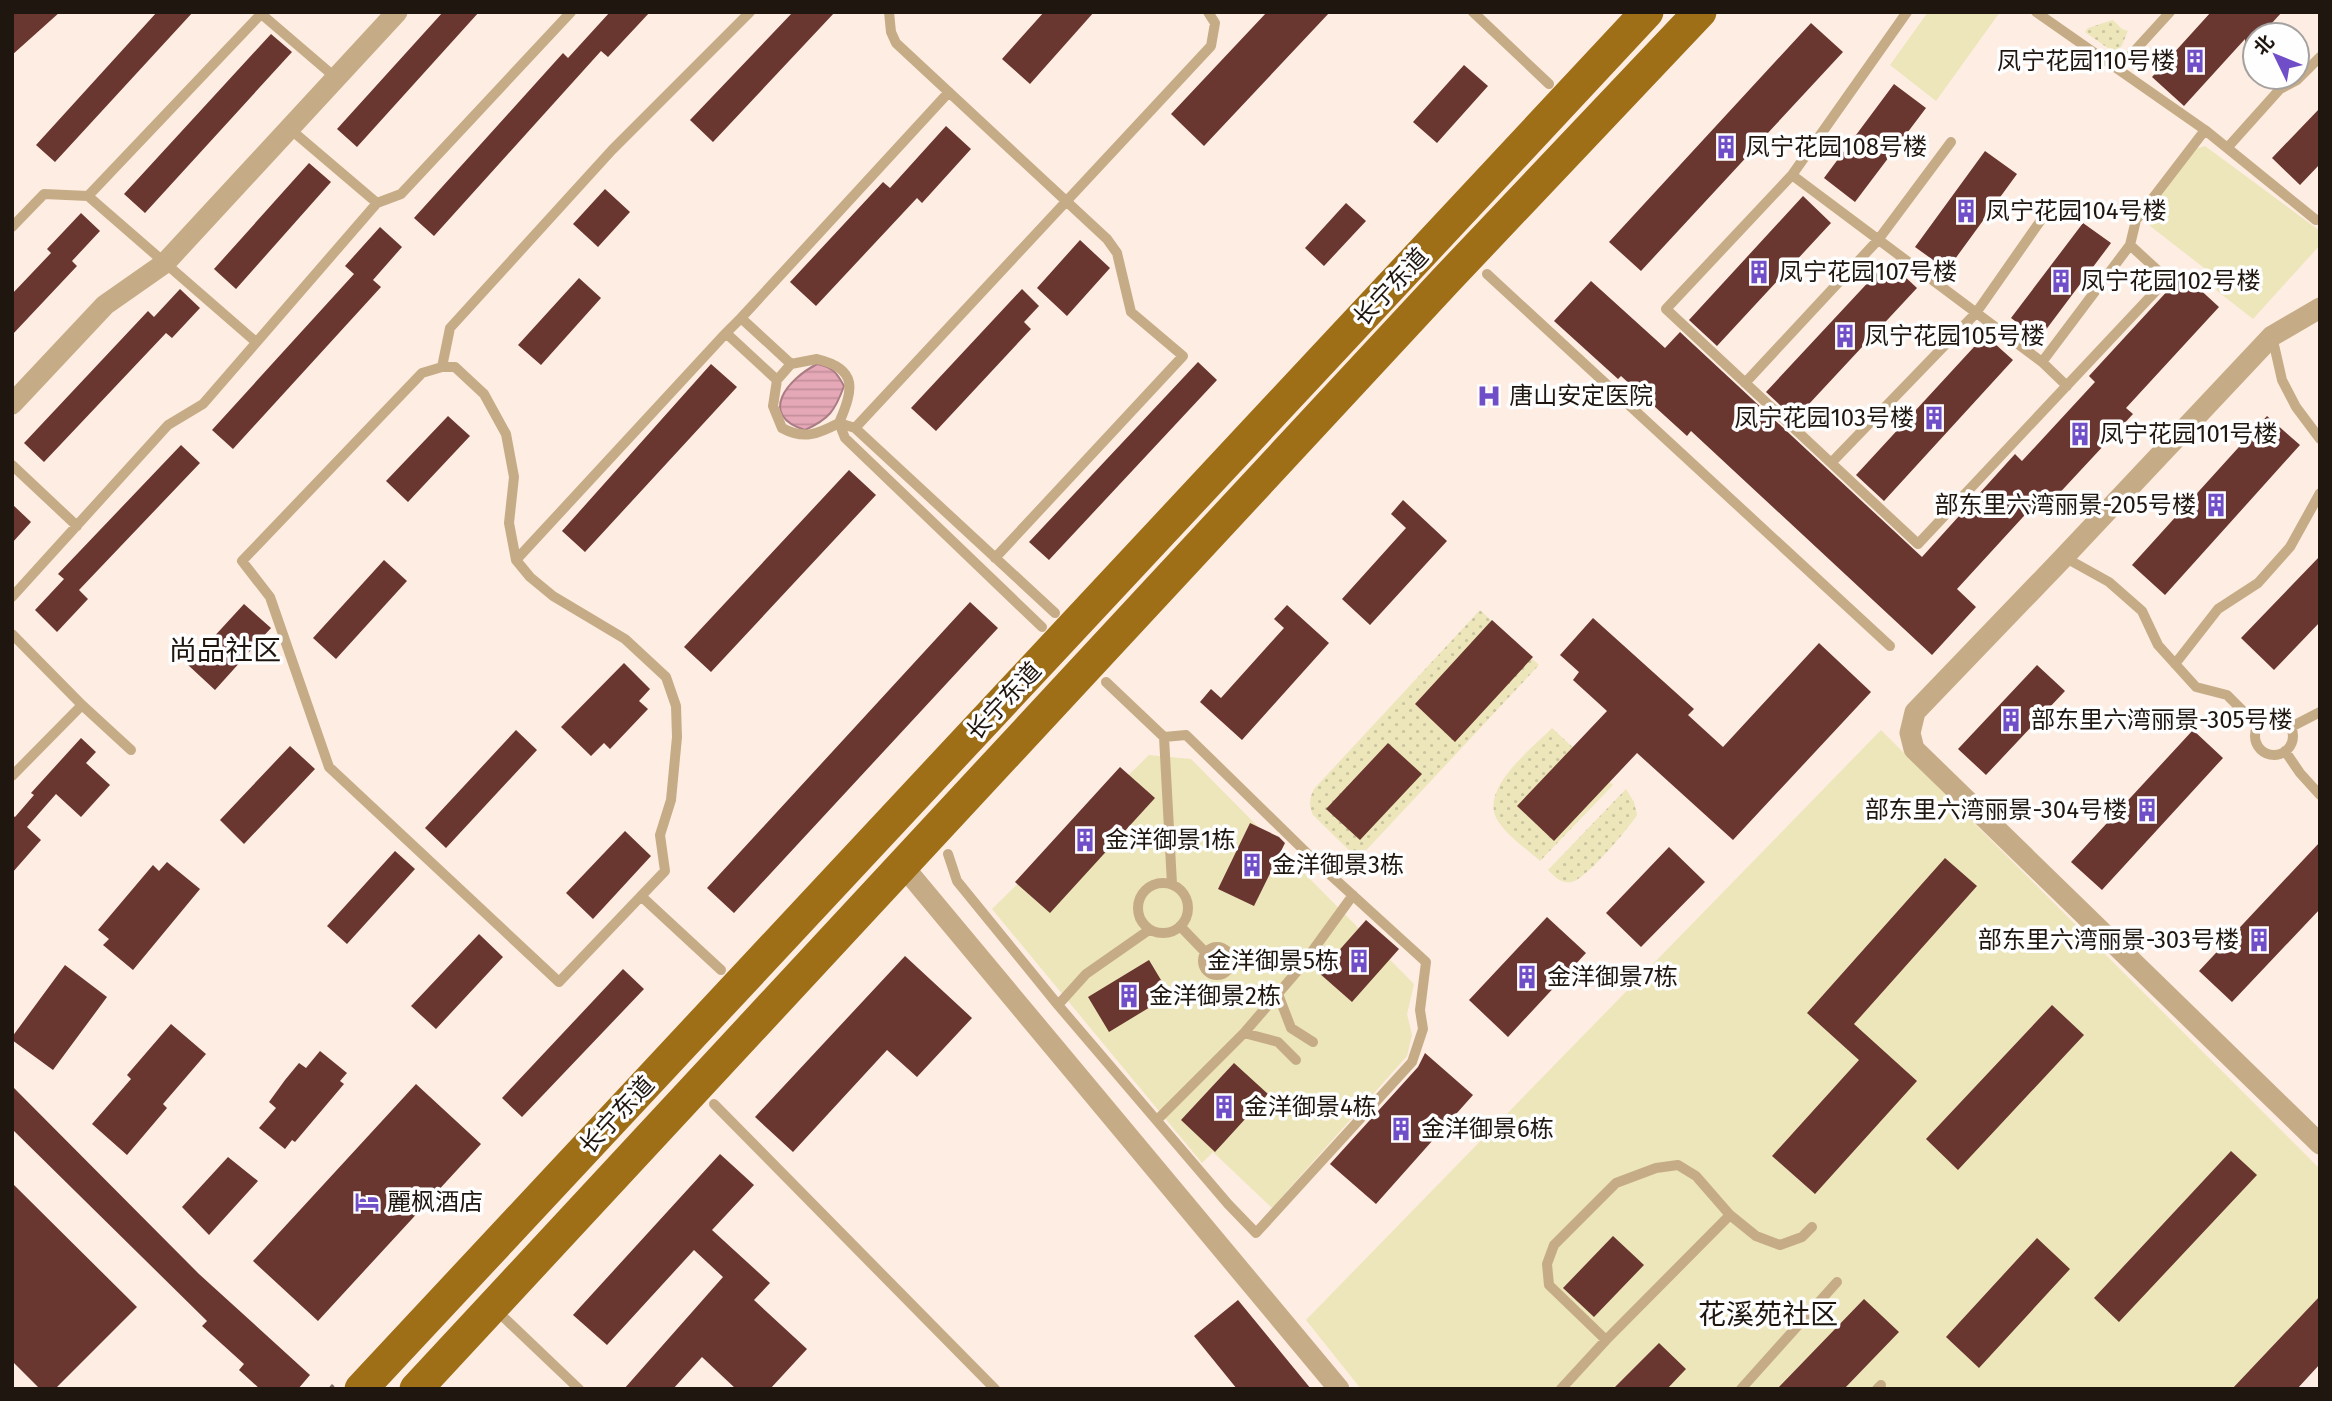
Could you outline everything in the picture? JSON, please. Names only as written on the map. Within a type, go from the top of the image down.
[{"type":"main road","name":"长宁东道","points":[[361,1389],[1647,12]]},
{"type":"main road","name":"长宁东道","points":[[416,1389],[1447,279],[1700,12]]},
{"type":"street","points":[[12,404],[105,305],[165,263],[397,12]]},
{"type":"street","points":[[2320,308],[2272,336],[1915,712],[1910,733],[1914,749],[2320,1144]]},
{"type":"street","points":[[903,866],[1339,1389]]},
{"type":"lane","points":[[442,367],[450,328],[612,150],[750,12]]},
{"type":"lane","points":[[889,12],[891,32],[896,43],[1107,239],[1117,253],[1131,312],[1183,356],[995,558]]},
{"type":"lane","points":[[855,428],[1211,46],[1214,23],[1208,12]]},
{"type":"lane","points":[[1473,12],[1549,84]]},
{"type":"lane","points":[[1907,12],[1791,175],[1667,309],[1918,544],[2167,279],[2130,245]]},
{"type":"lane","points":[[2036,12],[2228,147],[2316,220]]},
{"type":"lane","points":[[2118,69],[2170,12]]},
{"type":"lane","points":[[88,196],[260,13],[336,78]]},
{"type":"lane","points":[[12,597],[168,425],[203,404],[377,203],[401,194],[570,13]]},
{"type":"lane","points":[[2228,147],[2280,89],[2297,80],[2320,57]]},
{"type":"lane","points":[[516,560],[949,92]]},
{"type":"lane","points":[[290,129],[377,203]]},
{"type":"lane","points":[[2042,362],[2130,245],[2136,220],[2205,130]]},
{"type":"lane","points":[[1745,383],[1878,240],[1951,142]]},
{"type":"lane","points":[[1791,175],[2042,362],[2067,386]]},
{"type":"lane","points":[[12,227],[44,194],[88,196],[256,342]]},
{"type":"lane","points":[[1831,463],[1976,313],[2048,210]]},
{"type":"lane","points":[[1487,274],[1890,646]]},
{"type":"lane","points":[[741,317],[792,364]]},
{"type":"lane","points":[[726,333],[777,380]]},
{"type":"lane","points":[[2272,336],[2282,380],[2296,407],[2320,439]]},
{"type":"lane","points":[[817,359],[835,363],[848,377],[850,396],[839,423],[816,435],[796,435],[782,428],[773,406],[777,380],[792,364],[817,359]]},
{"type":"lane","points":[[442,367],[455,367],[484,394],[506,435],[514,477],[509,523],[516,560],[530,577],[553,596],[625,639],[666,677],[676,706],[677,737],[671,800],[660,835],[665,871],[559,982],[329,766],[270,597],[242,562],[422,373],[442,367]]},
{"type":"lane","points":[[839,423],[855,428],[1055,613]]},
{"type":"lane","points":[[839,423],[845,438],[1042,627]]},
{"type":"lane","points":[[12,465],[77,526]]},
{"type":"lane","points":[[2175,664],[2218,609],[2258,583],[2290,547],[2320,493]]},
{"type":"lane","points":[[2064,557],[2109,582],[2142,611],[2158,645],[2196,687],[2227,695],[2258,726]]},
{"type":"lane","points":[[12,634],[131,750]]},
{"type":"lane","points":[[1106,682],[1164,737],[1172,884]]},
{"type":"lane","points":[[12,776],[82,705]]},
{"type":"lane","points":[[2291,727],[2320,712]]},
{"type":"lane","points":[[2270,717],[2283,719],[2291,727],[2292,740],[2285,751],[2274,755],[2262,751],[2255,741],[2258,726],[2270,717]]},
{"type":"lane","points":[[948,854],[957,881],[1058,1005],[1228,1204],[1256,1233],[1412,1062],[1423,1029],[1420,1010],[1426,962],[1186,735],[1164,737]]},
{"type":"lane","points":[[2285,751],[2320,795]]},
{"type":"lane","points":[[1155,884],[1172,884],[1179,889],[1188,903],[1181,926],[1165,934],[1149,930],[1139,918],[1138,901],[1142,893],[1155,884]]},
{"type":"lane","points":[[1157,1120],[1244,1033],[1300,968],[1353,895]]},
{"type":"lane","points":[[641,896],[721,970]]},
{"type":"lane","points":[[1181,926],[1206,953]]},
{"type":"lane","points":[[1058,1005],[1086,974],[1149,930]]},
{"type":"lane","points":[[1278,993],[1291,1028],[1314,1042]]},
{"type":"lane","points":[[1244,1033],[1278,1042],[1296,1060]]},
{"type":"lane","points":[[714,1104],[995,1389]]},
{"type":"lane","points":[[1606,1340],[1549,1285],[1546,1264],[1554,1245],[1616,1183],[1656,1168],[1678,1165],[1696,1176],[1730,1215],[1756,1236],[1780,1245],[1802,1237],[1812,1227]]},
{"type":"lane","points":[[1561,1389],[1730,1215]]},
{"type":"lane","points":[[1741,1389],[1837,1282]]},
{"type":"lane","points":[[494,1307],[579,1389]]},
{"type":"shaded area","points":[[1928,12],[2000,12],[1936,101],[1890,65]]},
{"type":"shaded area","points":[[2113,20],[2128,31],[2121,47],[2112,51],[2085,32],[2088,28]]},
{"type":"shaded area","points":[[2205,146],[2320,231],[2320,245],[2253,319],[2216,290],[2221,281],[2150,226],[2148,210],[2195,149]]},
{"type":"shaded area","points":[[817,364],[834,371],[844,386],[830,413],[805,430],[791,423],[783,415],[780,406],[788,388]]},
{"type":"shaded area","points":[[1480,610],[1539,665],[1358,859],[1313,815],[1310,802],[1314,789]]},
{"type":"shaded area","points":[[1552,728],[1613,785],[1540,861],[1500,824],[1494,812],[1494,798],[1509,772]]},
{"type":"shaded area","points":[[1881,730],[2320,1169],[2320,1360],[2291,1389],[1361,1389],[1306,1320]]},
{"type":"shaded area","points":[[1149,755],[1191,759],[1414,984],[1407,1014],[1412,1035],[1407,1056],[1272,1208],[1213,1152],[1202,1163],[992,909]]},
{"type":"shaded area","points":[[1626,789],[1634,802],[1637,815],[1597,863],[1579,879],[1572,882],[1561,881],[1548,870]]},
{"type":"building","points":[[12,12],[60,12],[12,55]]},
{"type":"building","points":[[157,12],[193,12],[55,162],[36,145]]},
{"type":"building","points":[[443,12],[479,12],[357,147],[337,129]]},
{"type":"building","points":[[610,12],[650,12],[608,57],[601,51],[434,236],[414,218],[563,53],[568,58]]},
{"type":"building","points":[[793,12],[835,12],[713,142],[690,120]]},
{"type":"building","points":[[1044,12],[1094,12],[1030,84],[1002,59]]},
{"type":"building","points":[[1267,12],[1330,12],[1204,146],[1171,114]]},
{"type":"building","name":"凤宁花园110号楼","points":[[2211,12],[2282,12],[2274,21],[2241,21],[2241,43],[2184,106],[2152,77]]},
{"type":"building","name":"凤宁花园108号楼","points":[[1811,23],[1843,52],[1641,271],[1609,242]]},
{"type":"building","points":[[271,34],[292,52],[145,213],[124,194]]},
{"type":"building","points":[[1464,65],[1488,86],[1437,143],[1413,122]]},
{"type":"building","points":[[1894,84],[1926,108],[1855,202],[1824,178]]},
{"type":"building","points":[[2320,108],[2320,164],[2300,185],[2272,158]]},
{"type":"building","points":[[946,126],[971,149],[922,203],[917,198],[816,306],[790,282],[883,182],[890,188]]},
{"type":"building","name":"凤宁花园104号楼","points":[[1985,151],[2017,174],[1947,270],[1915,247]]},
{"type":"building","points":[[309,163],[331,182],[236,289],[214,269]]},
{"type":"building","points":[[605,189],[630,212],[598,247],[573,224]]},
{"type":"building","name":"凤宁花园107号楼","points":[[1803,196],[1831,223],[1717,346],[1689,320]]},
{"type":"building","points":[[1346,203],[1366,221],[1324,266],[1305,248]]},
{"type":"building","points":[[81,213],[100,231],[72,261],[77,266],[12,335],[12,294],[51,253],[47,249]]},
{"type":"building","name":"凤宁花园102号楼","points":[[2083,223],[2111,243],[2039,339],[2011,318]]},
{"type":"building","points":[[380,227],[402,247],[373,280],[381,287],[233,449],[212,430],[354,274],[345,266]]},
{"type":"building","points":[[1080,240],[1110,268],[1067,316],[1037,288]]},
{"type":"building","name":"凤宁花园105号楼","points":[[1888,261],[1917,288],[1795,419],[1766,392]]},
{"type":"building","points":[[2183,274],[2219,307],[2126,408],[2133,414],[2053,500],[2045,493],[1957,589],[1976,607],[1932,655],[1691,431],[1687,436],[1621,376],[1618,379],[1554,321],[1591,281],[1665,348],[1680,332],[1922,557],[2015,454],[2022,461],[2095,382],[2089,376]]},
{"type":"building","points":[[579,278],[601,298],[541,365],[518,345]]},
{"type":"building","points":[[180,289],[200,308],[172,338],[166,333],[44,462],[24,443],[148,311],[154,317]]},
{"type":"building","points":[[1022,289],[1039,306],[1024,322],[1031,329],[936,431],[911,408]]},
{"type":"building","name":"凤宁花园103号楼","points":[[1985,335],[2013,360],[1884,501],[1856,475]]},
{"type":"building","points":[[1198,362],[1217,380],[1049,560],[1029,542]]},
{"type":"building","points":[[711,364],[737,387],[585,552],[562,531]]},
{"type":"building","points":[[448,416],[470,436],[408,502],[386,481]]},
{"type":"building","name":"部东里六湾丽景-205号楼","points":[[2267,416],[2300,445],[2165,595],[2132,565]]},
{"type":"building","points":[[181,445],[200,463],[79,590],[88,599],[57,632],[35,610],[64,579],[58,574]]},
{"type":"building","points":[[849,470],[876,495],[711,672],[684,647]]},
{"type":"building","points":[[1403,500],[1447,541],[1370,625],[1342,599],[1406,528],[1391,514]]},
{"type":"building","points":[[12,504],[31,522],[12,543]]},
{"type":"building","points":[[2320,556],[2320,622],[2274,670],[2241,638]]},
{"type":"building","points":[[384,560],[407,581],[336,659],[313,638]]},
{"type":"building","points":[[970,602],[998,628],[734,913],[707,888]]},
{"type":"building","points":[[244,604],[271,628],[215,690],[188,665]]},
{"type":"building","points":[[1287,605],[1329,643],[1242,740],[1200,702],[1211,689],[1221,698],[1284,628],[1274,619]]},
{"type":"building","points":[[1593,618],[1694,709],[1688,715],[1723,747],[1819,643],[1871,692],[1733,840],[1637,753],[1554,841],[1517,806],[1607,711],[1573,680],[1579,672],[1560,655]]},
{"type":"building","points":[[1492,620],[1533,657],[1455,742],[1415,704]]},
{"type":"building","points":[[624,663],[650,689],[639,701],[648,709],[610,749],[604,743],[591,756],[561,727]]},
{"type":"building","name":"部东里六湾丽景-305号楼","points":[[2037,665],[2065,691],[1986,775],[1958,749]]},
{"type":"building","points":[[516,730],[537,750],[446,848],[425,828]]},
{"type":"building","name":"部东里六湾丽景-304号楼","points":[[2193,730],[2223,758],[2102,890],[2071,862]]},
{"type":"building","points":[[81,738],[96,752],[86,763],[110,785],[81,817],[56,794],[27,827],[41,840],[12,873],[12,815],[15,817],[34,795],[31,793]]},
{"type":"building","points":[[1388,743],[1422,774],[1360,840],[1326,809]]},
{"type":"building","points":[[290,746],[315,769],[244,844],[220,820]]},
{"type":"building","name":"金洋御景1栋","points":[[1120,767],[1155,798],[1050,913],[1015,882]]},
{"type":"building","name":"金洋御景3栋","points":[[1250,823],[1279,837],[1285,843],[1254,906],[1218,889]]},
{"type":"building","points":[[625,831],[651,856],[593,919],[566,893]]},
{"type":"building","name":"部东里六湾丽景-303号楼","points":[[2320,842],[2320,909],[2232,1002],[2199,971]]},
{"type":"building","points":[[1669,847],[1705,882],[1641,947],[1606,913]]},
{"type":"building","points":[[395,851],[415,869],[347,944],[327,926]]},
{"type":"building","points":[[1945,858],[1977,886],[1854,1024],[1917,1081],[1815,1194],[1772,1156],[1859,1060],[1807,1013]]},
{"type":"building","points":[[167,862],[200,889],[133,970],[103,945],[109,939],[98,930],[153,865],[159,871]]},
{"type":"building","name":"金洋御景7栋","points":[[1547,917],[1586,953],[1508,1037],[1469,1000]]},
{"type":"building","name":"金洋御景5栋","points":[[1366,920],[1399,949],[1352,1002],[1319,973]]},
{"type":"building","points":[[479,934],[503,957],[436,1029],[411,1006]]},
{"type":"building","points":[[905,956],[972,1018],[917,1077],[887,1050],[793,1152],[755,1117]]},
{"type":"building","name":"金洋御景2栋","points":[[1149,960],[1170,995],[1109,1032],[1088,997]]},
{"type":"building","points":[[65,965],[107,997],[53,1070],[12,1040],[12,1037]]},
{"type":"building","points":[[623,969],[644,989],[522,1117],[502,1098]]},
{"type":"building","points":[[2052,1005],[2084,1035],[1958,1170],[1926,1139]]},
{"type":"building","points":[[171,1024],[206,1054],[163,1104],[167,1108],[127,1155],[92,1124],[131,1079],[127,1075]]},
{"type":"building","points":[[320,1051],[347,1073],[340,1081],[344,1084],[295,1142],[292,1140],[285,1149],[259,1128],[276,1108],[269,1102],[285,1080],[299,1063],[306,1068]]},
{"type":"building","name":"金洋御景6栋","points":[[1425,1053],[1473,1095],[1376,1204],[1330,1164],[1418,1067]]},
{"type":"building","name":"金洋御景4栋","points":[[1234,1063],[1268,1094],[1215,1152],[1181,1120]]},
{"type":"building","name":"麗枫酒店","points":[[416,1084],[481,1144],[318,1321],[253,1261]]},
{"type":"building","points":[[12,1086],[199,1274],[310,1375],[298,1389],[260,1389],[239,1370],[244,1364],[202,1326],[207,1321],[12,1129]]},
{"type":"building","points":[[2231,1151],[2257,1175],[2119,1322],[2094,1298]]},
{"type":"building","points":[[720,1154],[754,1185],[712,1230],[770,1283],[754,1300],[807,1349],[770,1389],[736,1389],[702,1357],[673,1389],[624,1389],[723,1277],[694,1250],[607,1345],[573,1315]]},
{"type":"building","points":[[228,1157],[258,1181],[209,1235],[182,1207]]},
{"type":"building","points":[[12,1183],[137,1307],[55,1389],[40,1389],[12,1361]]},
{"type":"building","points":[[1613,1236],[1644,1265],[1594,1317],[1563,1288]]},
{"type":"building","points":[[2037,1238],[2070,1269],[1979,1368],[1946,1337]]},
{"type":"building","points":[[2320,1296],[2320,1364],[2297,1389],[2232,1389]]},
{"type":"building","points":[[1864,1299],[1899,1332],[1844,1389],[1777,1389]]},
{"type":"building","points":[[1238,1300],[1311,1389],[1237,1389],[1194,1336]]},
{"type":"building","points":[[1659,1343],[1686,1369],[1667,1389],[1613,1389]]},
{"type":"place","name":"凤宁花园110号楼","points":[[2195,61]]},
{"type":"place","name":"凤宁花园108号楼","points":[[1726,147]]},
{"type":"place","name":"凤宁花园104号楼","points":[[1966,211]]},
{"type":"place","name":"凤宁花园107号楼","points":[[1759,272]]},
{"type":"place","name":"凤宁花园102号楼","points":[[2061,281]]},
{"type":"place","name":"凤宁花园105号楼","points":[[1845,336]]},
{"type":"place","name":"唐山安定医院","points":[[1489,396]]},
{"type":"place","name":"凤宁花园103号楼","points":[[1934,418]]},
{"type":"place","name":"凤宁花园101号楼","points":[[2080,434]]},
{"type":"place","name":"部东里六湾丽景-205号楼","points":[[2216,505]]},
{"type":"place","name":"部东里六湾丽景-305号楼","points":[[2011,720]]},
{"type":"place","name":"部东里六湾丽景-304号楼","points":[[2147,810]]},
{"type":"place","name":"金洋御景1栋","points":[[1085,840]]},
{"type":"place","name":"金洋御景3栋","points":[[1252,865]]},
{"type":"place","name":"部东里六湾丽景-303号楼","points":[[2259,940]]},
{"type":"place","name":"金洋御景5栋","points":[[1359,961]]},
{"type":"place","name":"金洋御景7栋","points":[[1527,977]]},
{"type":"place","name":"金洋御景2栋","points":[[1129,996]]},
{"type":"place","name":"金洋御景4栋","points":[[1224,1107]]},
{"type":"place","name":"金洋御景6栋","points":[[1401,1129]]},
{"type":"place","name":"麗枫酒店","points":[[367,1202]]},
{"type":"district","name":"尚品社区","points":[[225,650]]},
{"type":"district","name":"花溪苑社区","points":[[1768,1314]]}]
